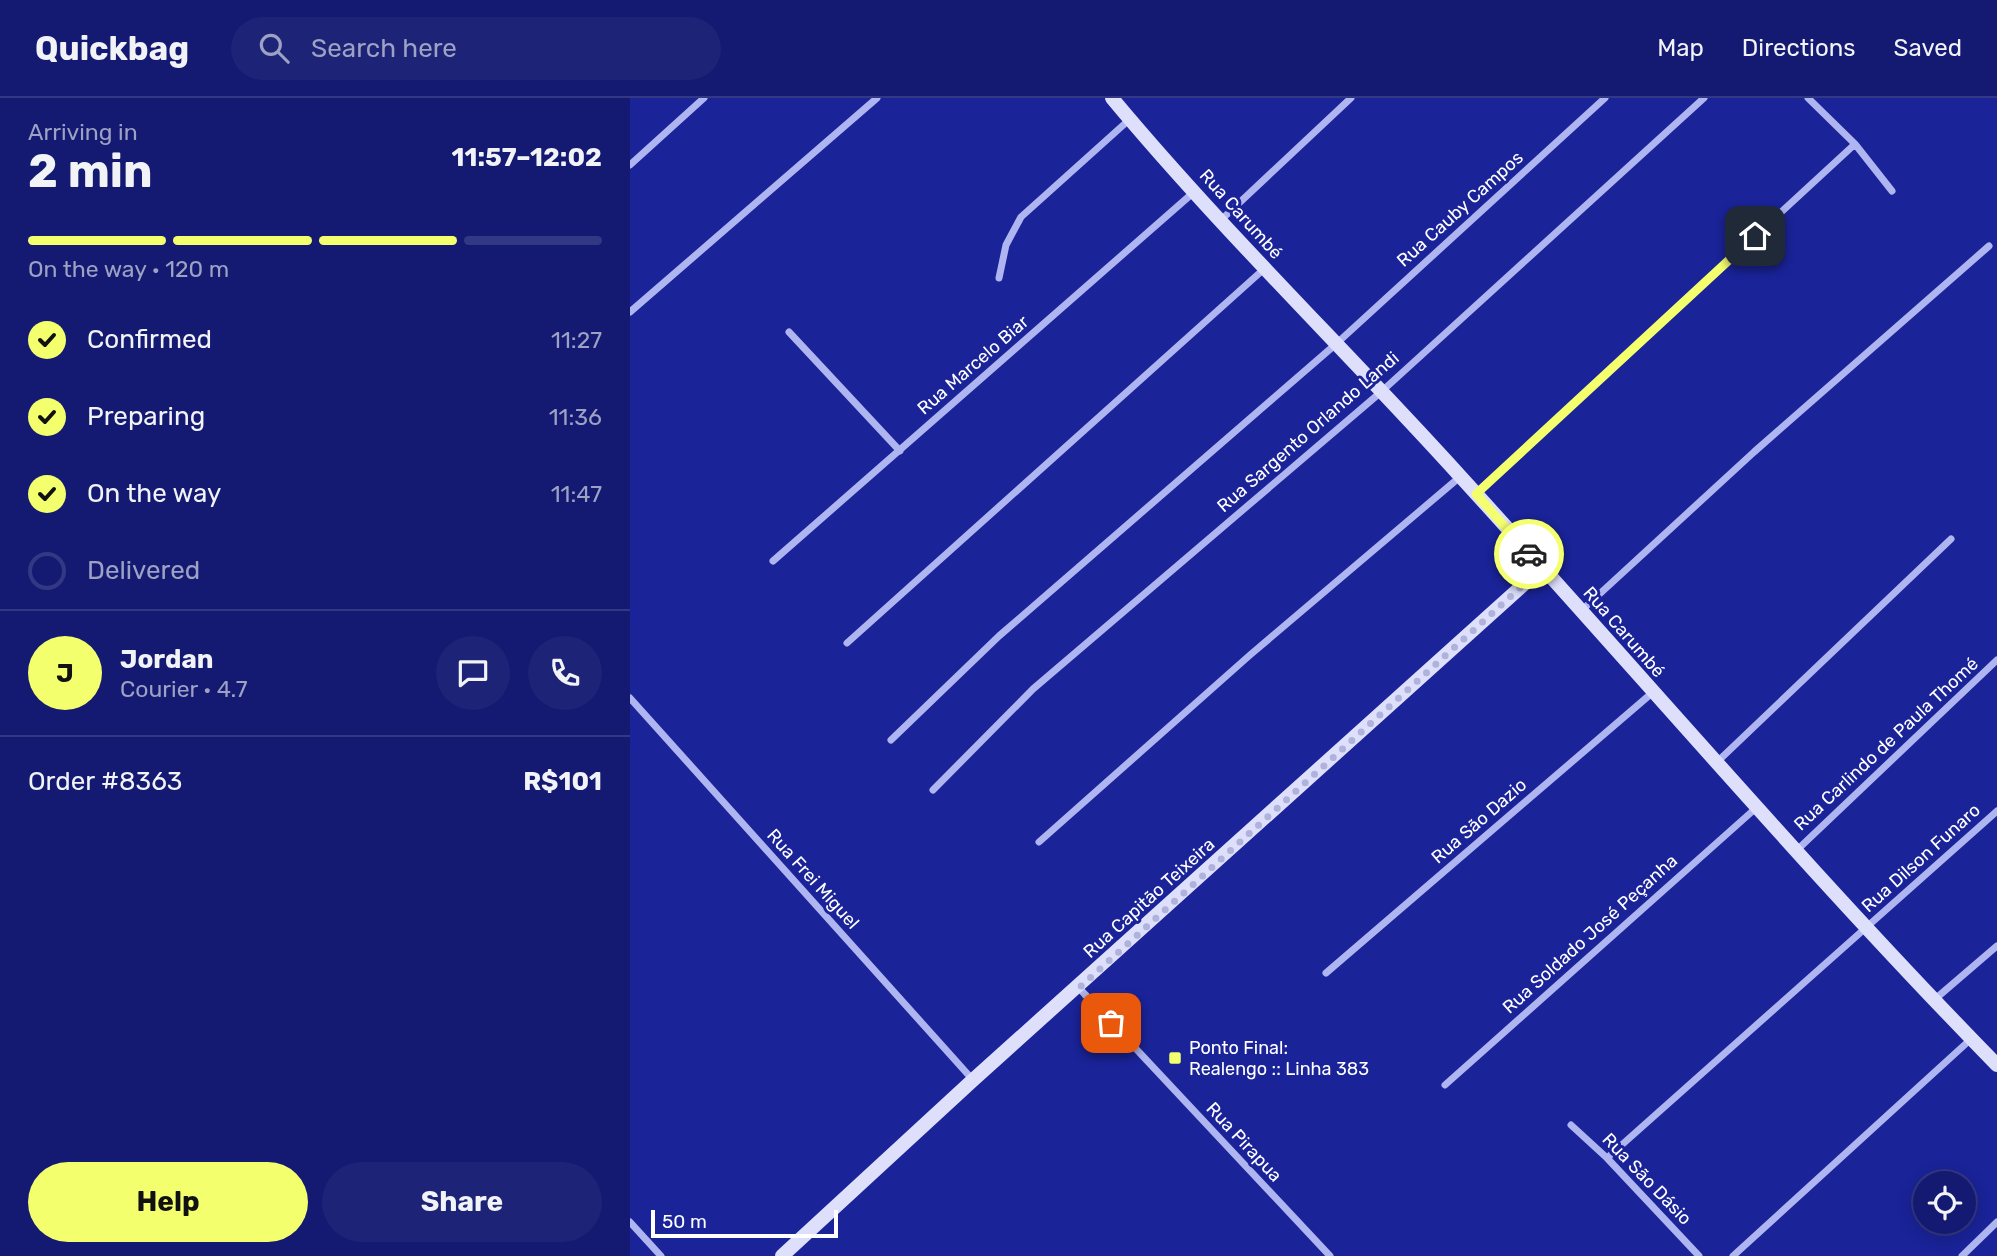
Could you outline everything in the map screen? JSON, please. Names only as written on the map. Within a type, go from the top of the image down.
[{"type":"street","points":[[630,165],[704,98]]},
{"type":"street","points":[[630,312],[877,98]]},
{"type":"street","name":"Rua Carumbé","points":[[1112,98],[1264,269],[1461,476],[1652,693],[1865,928],[1997,1065]]},
{"type":"street","points":[[1221,220],[1351,98]]},
{"type":"street","name":"Rua Cauby Campos","points":[[891,740],[999,636],[1336,344],[1605,98]]},
{"type":"street","name":"Rua Sargento Orlando Landi","points":[[933,790],[1033,689],[1381,392],[1704,98]]},
{"type":"street","points":[[1808,98],[1855,145],[1892,191]]},
{"type":"street","points":[[999,278],[1006,245],[1021,217],[1130,119]]},
{"type":"street","points":[[1476,494],[1855,145]]},
{"type":"street","name":"Rua Marcelo Biar","points":[[773,561],[1194,192]]},
{"type":"street","points":[[1581,611],[1754,452],[1989,246]]},
{"type":"street","points":[[847,643],[1264,269]]},
{"type":"street","points":[[789,332],[900,451]]},
{"type":"street","points":[[1039,842],[1250,655],[1461,476]]},
{"type":"street","points":[[1715,763],[1951,539]]},
{"type":"street","name":"Rua Capitão Teixeira","points":[[782,1256],[973,1080],[1079,988],[1542,568]]},
{"type":"street","name":"Rua Carlindo de Paula Thomé","points":[[1796,851],[1997,660]]},
{"type":"street","name":"Rua São Dazio","points":[[1326,973],[1652,693]]},
{"type":"street","name":"Rua Frei Miguel","points":[[630,698],[973,1080]]},
{"type":"street","name":"Rua Soldado José Peçanha","points":[[1444,1085],[1756,808]]},
{"type":"street","name":"Rua Dilson Funaro","points":[[1865,928],[1997,811]]},
{"type":"street","points":[[1607,1158],[1865,928]]},
{"type":"street","points":[[1934,1000],[1997,946]]},
{"type":"street","name":"Rua Pirapua","points":[[1079,988],[1330,1256]]},
{"type":"street","points":[[1733,1256],[1971,1039]]},
{"type":"street","name":"Rua São Dásio","points":[[1571,1125],[1607,1158],[1699,1256]]},
{"type":"street","points":[[630,1222],[661,1256]]},
{"type":"street","points":[[1962,1256],[1997,1222]]},
{"type":"way so far","points":[[1111,1023],[1079,988],[1542,568],[1529,554]]},
{"type":"place","name":"Ponto Final: Realengo :: Linha 383","points":[[1175,1058]]},
{"type":"route","points":[[1529,554],[1476,494],[1755,236]]}]
